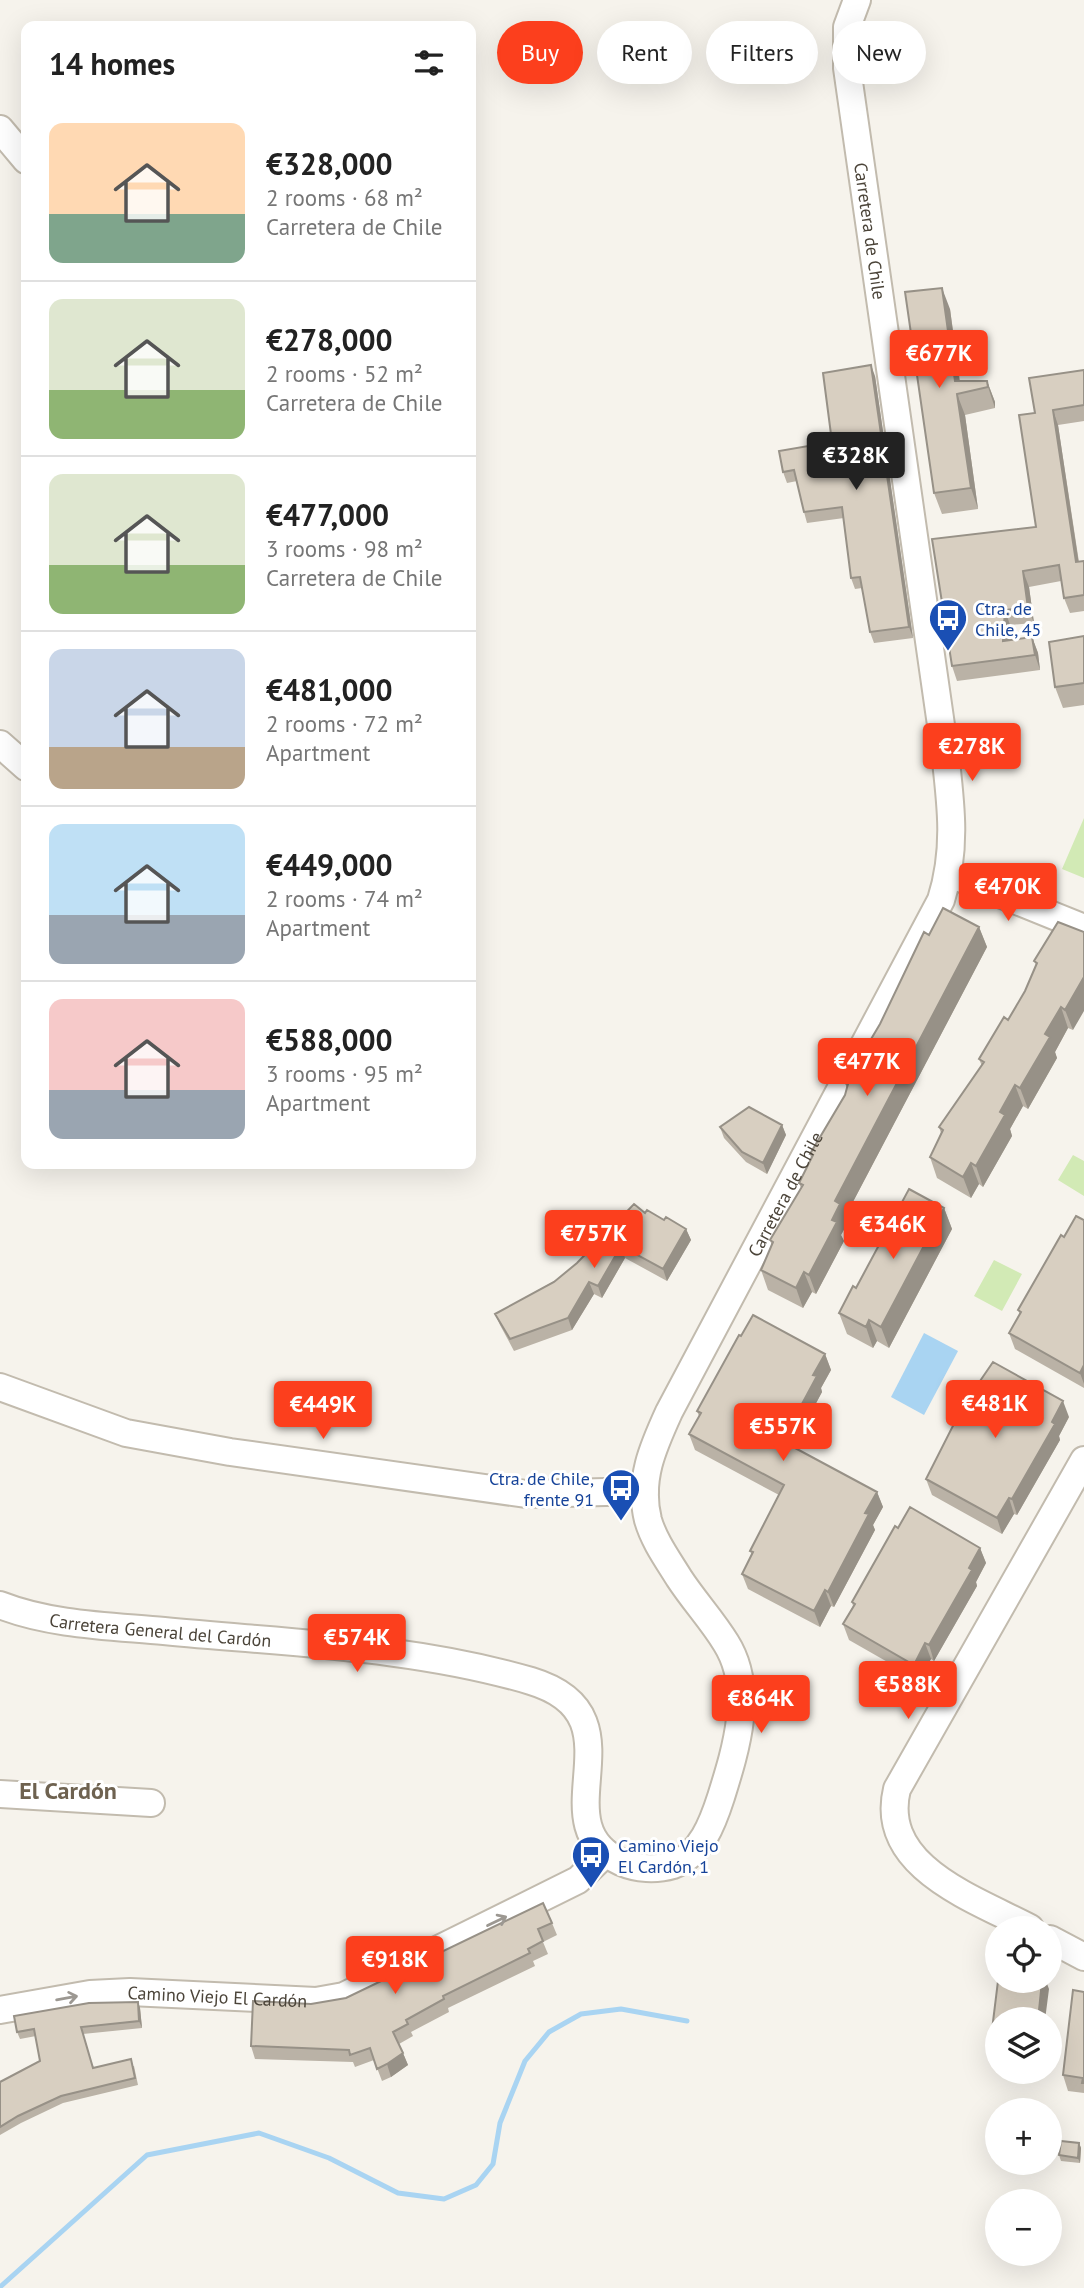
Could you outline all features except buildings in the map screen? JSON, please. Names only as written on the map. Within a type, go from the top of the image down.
[{"type":"street","name":"Carretera de Chile","points":[[606,1853],[623,1863],[657,1868],[683,1860],[695,1850],[715,1814],[730,1769],[741,1706],[738,1668],[734,1657],[657,1541],[648,1518],[645,1491],[650,1454],[669,1412],[941,900],[950,874],[952,832],[945,753],[847,68],[847,27],[857,0]]},
{"type":"street","points":[[0,129],[21,154]]},
{"type":"street","points":[[0,744],[21,763]]},
{"type":"street","points":[[950,874],[1084,928]]},
{"type":"street","points":[[0,1387],[126,1433],[230,1451],[526,1494],[645,1491]]},
{"type":"street","points":[[1007,1916],[926,1873],[906,1848],[892,1808],[897,1789],[1084,1460]]},
{"type":"street","name":"Carretera General del Cardón","points":[[0,1605],[74,1623],[410,1655],[491,1670],[543,1685],[567,1699],[586,1728],[591,1754],[585,1819],[593,1841],[606,1853]]},
{"type":"street","points":[[0,1794],[150,1803]]},
{"type":"street","name":"Camino Viejo El Cardón","points":[[0,2010],[90,1994],[130,1992],[316,2001],[344,1996],[578,1880],[606,1853]]},
{"type":"street","points":[[1062,1945],[1084,1956]]},
{"type":"green space","points":[[1084,818],[1084,878],[1062,869]]},
{"type":"green space","points":[[1073,1155],[1084,1161],[1084,1196],[1058,1180]]},
{"type":"green space","points":[[994,1260],[1022,1274],[1002,1311],[974,1296]]},
{"type":"water","points":[[924,1333],[958,1351],[924,1415],[891,1397]]},
{"type":"waterway","points":[[0,2287],[147,2155],[259,2133],[329,2158],[398,2193],[444,2199],[476,2185],[493,2164],[500,2123],[525,2061],[549,2032],[581,2014],[621,2009],[687,2021]]},
{"type":"place","name":"Ctra. de Chile, 45","points":[[948,652]]},
{"type":"place","name":"Ctra. de Chile, frente 91","points":[[621,1522]]},
{"type":"place","name":"Camino Viejo El Cardón, 1","points":[[591,1889]]},
{"type":"district","name":"El Cardón","points":[[68,1790]]}]
